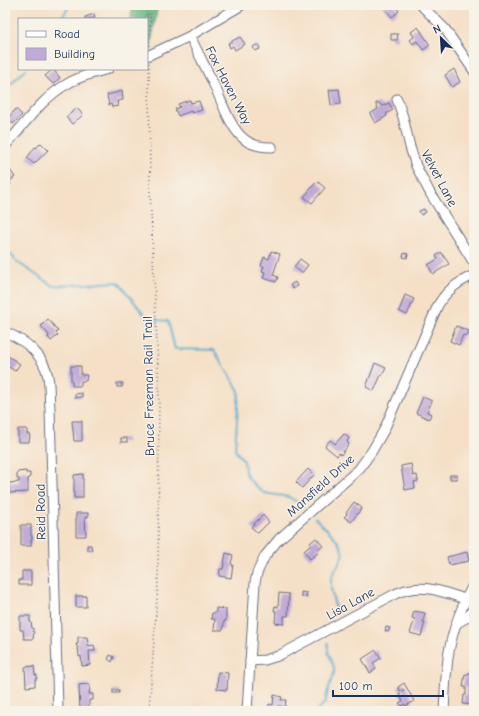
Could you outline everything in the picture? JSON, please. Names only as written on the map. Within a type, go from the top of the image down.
[{"type":"street","points":[[148,56],[190,36],[242,5]]},
{"type":"street","points":[[421,5],[445,29],[460,48],[474,71]]},
{"type":"street","name":"Fox Haven Way","points":[[190,36],[238,133],[242,138],[251,143],[272,147]]},
{"type":"street","points":[[5,146],[45,101],[60,88],[76,79],[105,70]]},
{"type":"street","name":"Velvet Lane","points":[[397,99],[401,108],[416,166],[425,185],[474,263]]},
{"type":"street","name":"Mansfield Drive","points":[[247,711],[254,594],[257,573],[265,556],[279,539],[336,490],[359,469],[366,460],[384,430],[442,298],[453,286],[474,275]]},
{"type":"street","name":"Reid Road","points":[[5,332],[30,346],[43,362],[48,377],[58,711]]},
{"type":"street","points":[[444,711],[448,657],[457,623],[474,583]]},
{"type":"street","name":"Lisa Lane","points":[[250,661],[265,660],[278,656],[395,594],[410,588],[428,588],[466,599]]},
{"type":"street","points":[[457,623],[466,618],[474,610]]},
{"type":"path","name":"Bruce Freeman Rail Trail","points":[[149,711],[158,583],[158,389],[150,190],[148,56],[151,5]]},
{"type":"green space","points":[[132,5],[158,5],[149,56],[148,18],[131,18]]},
{"type":"building","points":[[385,5],[394,5],[399,11],[392,17],[383,7]]},
{"type":"building","points":[[94,14],[95,18],[85,18]]},
{"type":"building","points":[[418,27],[430,45],[423,50],[417,41],[413,44],[410,40],[414,37],[411,32]]},
{"type":"building","points":[[391,34],[398,34],[397,40],[391,40]]},
{"type":"building","points":[[240,37],[245,44],[235,50],[233,46],[230,48],[228,43]]},
{"type":"building","points":[[258,44],[260,49],[255,51],[253,47]]},
{"type":"building","points":[[454,69],[460,82],[452,87],[445,75]]},
{"type":"building","points":[[54,70],[60,78],[53,84],[45,76]]},
{"type":"building","points":[[339,89],[341,104],[331,105],[329,90]]},
{"type":"building","points":[[122,91],[123,100],[117,101],[118,106],[112,107],[111,104],[109,105],[107,95]]},
{"type":"building","points":[[190,100],[191,103],[199,101],[202,110],[192,113],[191,111],[178,116],[175,109],[180,107],[178,104]]},
{"type":"building","points":[[376,103],[379,103],[382,106],[389,103],[393,110],[386,114],[387,116],[375,123],[370,114],[378,109]]},
{"type":"building","points":[[77,108],[83,115],[72,124],[66,117]]},
{"type":"building","points":[[16,109],[22,115],[13,124],[8,118]]},
{"type":"building","points":[[474,124],[474,132],[470,126]]},
{"type":"building","points":[[41,143],[48,150],[34,164],[27,158],[35,147],[36,148]]},
{"type":"building","points":[[10,170],[15,177],[9,182],[11,184],[5,189],[5,174]]},
{"type":"building","points":[[317,181],[325,188],[312,203],[304,197]]},
{"type":"building","points":[[424,209],[426,212],[421,215],[419,211]]},
{"type":"building","points":[[271,251],[280,254],[273,275],[278,277],[276,282],[263,278],[265,272],[262,271],[264,266],[261,266],[264,257],[269,259]]},
{"type":"building","points":[[441,252],[449,264],[433,274],[428,265],[438,259],[436,256]]},
{"type":"building","points":[[404,253],[408,254],[407,258],[403,257]]},
{"type":"building","points":[[300,259],[308,265],[302,273],[294,267]]},
{"type":"building","points":[[295,282],[297,286],[293,289],[290,285]]},
{"type":"building","points":[[405,295],[414,299],[407,315],[399,311]]},
{"type":"building","points":[[48,319],[58,331],[56,333],[58,335],[51,341],[48,337],[49,335],[41,326]]},
{"type":"building","points":[[456,326],[469,331],[467,336],[463,335],[459,345],[450,341]]},
{"type":"building","points":[[5,354],[20,364],[15,371],[7,366],[5,369]]},
{"type":"building","points":[[375,363],[386,368],[374,391],[366,387]]},
{"type":"building","points":[[71,366],[81,366],[81,375],[87,375],[86,381],[81,381],[81,386],[72,386]]},
{"type":"building","points":[[117,383],[122,383],[122,387],[117,387]]},
{"type":"building","points":[[82,393],[82,397],[75,398],[75,394]]},
{"type":"building","points":[[423,397],[432,401],[427,412],[431,414],[429,419],[416,413]]},
{"type":"building","points":[[72,421],[82,421],[82,441],[74,441]]},
{"type":"building","points":[[18,429],[27,429],[27,434],[30,434],[29,442],[18,442]]},
{"type":"building","points":[[344,434],[349,438],[347,442],[349,444],[341,455],[339,453],[337,456],[325,446],[330,440],[335,444]]},
{"type":"building","points":[[121,438],[127,438],[127,442],[121,442]]},
{"type":"building","points":[[411,464],[413,476],[417,475],[418,481],[414,482],[415,488],[405,490],[401,466]]},
{"type":"building","points":[[308,469],[314,475],[302,488],[296,482]]},
{"type":"building","points":[[26,471],[26,473],[30,473],[30,478],[28,478],[28,492],[9,493],[9,483],[19,482],[19,479],[17,479],[17,472]]},
{"type":"building","points":[[83,474],[83,498],[74,498],[74,475]]},
{"type":"building","points":[[450,475],[457,475],[457,479],[450,479]]},
{"type":"building","points":[[354,502],[362,508],[351,522],[344,517]]},
{"type":"building","points":[[76,513],[88,513],[88,517],[85,517],[86,536],[76,536]]},
{"type":"building","points":[[263,515],[269,522],[258,533],[251,527]]},
{"type":"building","points":[[21,525],[31,525],[31,546],[21,546]]},
{"type":"building","points":[[316,538],[323,546],[317,550],[319,552],[310,559],[304,551]]},
{"type":"building","points":[[87,545],[91,545],[92,550],[87,550]]},
{"type":"building","points":[[467,552],[469,561],[449,565],[447,557]]},
{"type":"building","points":[[226,553],[233,555],[231,564],[233,565],[231,578],[219,576],[220,569],[223,569]]},
{"type":"building","points":[[22,571],[31,571],[31,585],[19,585],[19,580],[22,580]]},
{"type":"building","points":[[301,592],[307,593],[306,597],[301,596]]},
{"type":"building","points":[[279,593],[289,594],[288,616],[284,616],[284,624],[275,623],[276,611],[274,611],[275,606],[278,607]]},
{"type":"building","points":[[76,596],[86,596],[86,607],[76,607]]},
{"type":"building","points":[[216,608],[226,609],[226,621],[224,621],[223,630],[214,630],[215,619],[211,619],[212,613],[216,613]]},
{"type":"building","points":[[414,611],[425,613],[423,622],[425,622],[421,636],[410,633],[415,619],[412,618]]},
{"type":"building","points":[[20,616],[30,616],[30,622],[34,632],[33,639],[24,639],[23,630],[20,630]]},
{"type":"building","points":[[386,627],[390,628],[388,632],[385,631]]},
{"type":"building","points":[[78,637],[87,637],[88,646],[94,645],[95,651],[89,651],[90,665],[82,666],[81,656],[79,657],[78,647],[76,644],[78,644]]},
{"type":"building","points":[[376,650],[381,658],[373,663],[376,669],[370,673],[362,659]]},
{"type":"building","points":[[110,655],[114,657],[112,662],[108,659]]},
{"type":"building","points":[[34,666],[35,675],[37,675],[37,679],[35,679],[35,686],[26,687],[25,667]]},
{"type":"building","points":[[218,672],[228,673],[227,690],[217,689]]},
{"type":"building","points":[[468,673],[474,673],[473,705],[463,704],[464,695],[466,695],[466,687],[463,687],[465,674],[468,675]]},
{"type":"building","points":[[404,683],[414,701],[406,706],[405,704],[402,706],[399,703],[403,701],[399,694],[404,691],[403,689],[400,691],[398,687]]},
{"type":"building","points":[[88,684],[90,686],[89,694],[93,694],[93,700],[89,700],[89,711],[80,711],[79,685]]},
{"type":"building","points":[[113,690],[119,690],[119,693],[113,693]]},
{"type":"building","points":[[274,695],[282,697],[281,700],[286,700],[285,707],[278,706],[277,711],[268,711],[269,704],[273,705]]},
{"type":"waterway","points":[[62,18],[70,5]]},
{"type":"waterway","points":[[5,90],[25,70]]},
{"type":"waterway","points":[[5,247],[17,262],[53,286],[118,282],[148,319],[168,321],[175,349],[214,350],[239,391],[235,450],[244,461],[245,471],[248,478],[264,493],[289,497],[303,506]]},
{"type":"waterway","points":[[315,518],[334,537],[342,549],[343,555],[331,579],[331,590],[336,612]]},
{"type":"waterway","points":[[316,711],[325,703],[334,673],[334,668],[328,651],[328,643]]}]
